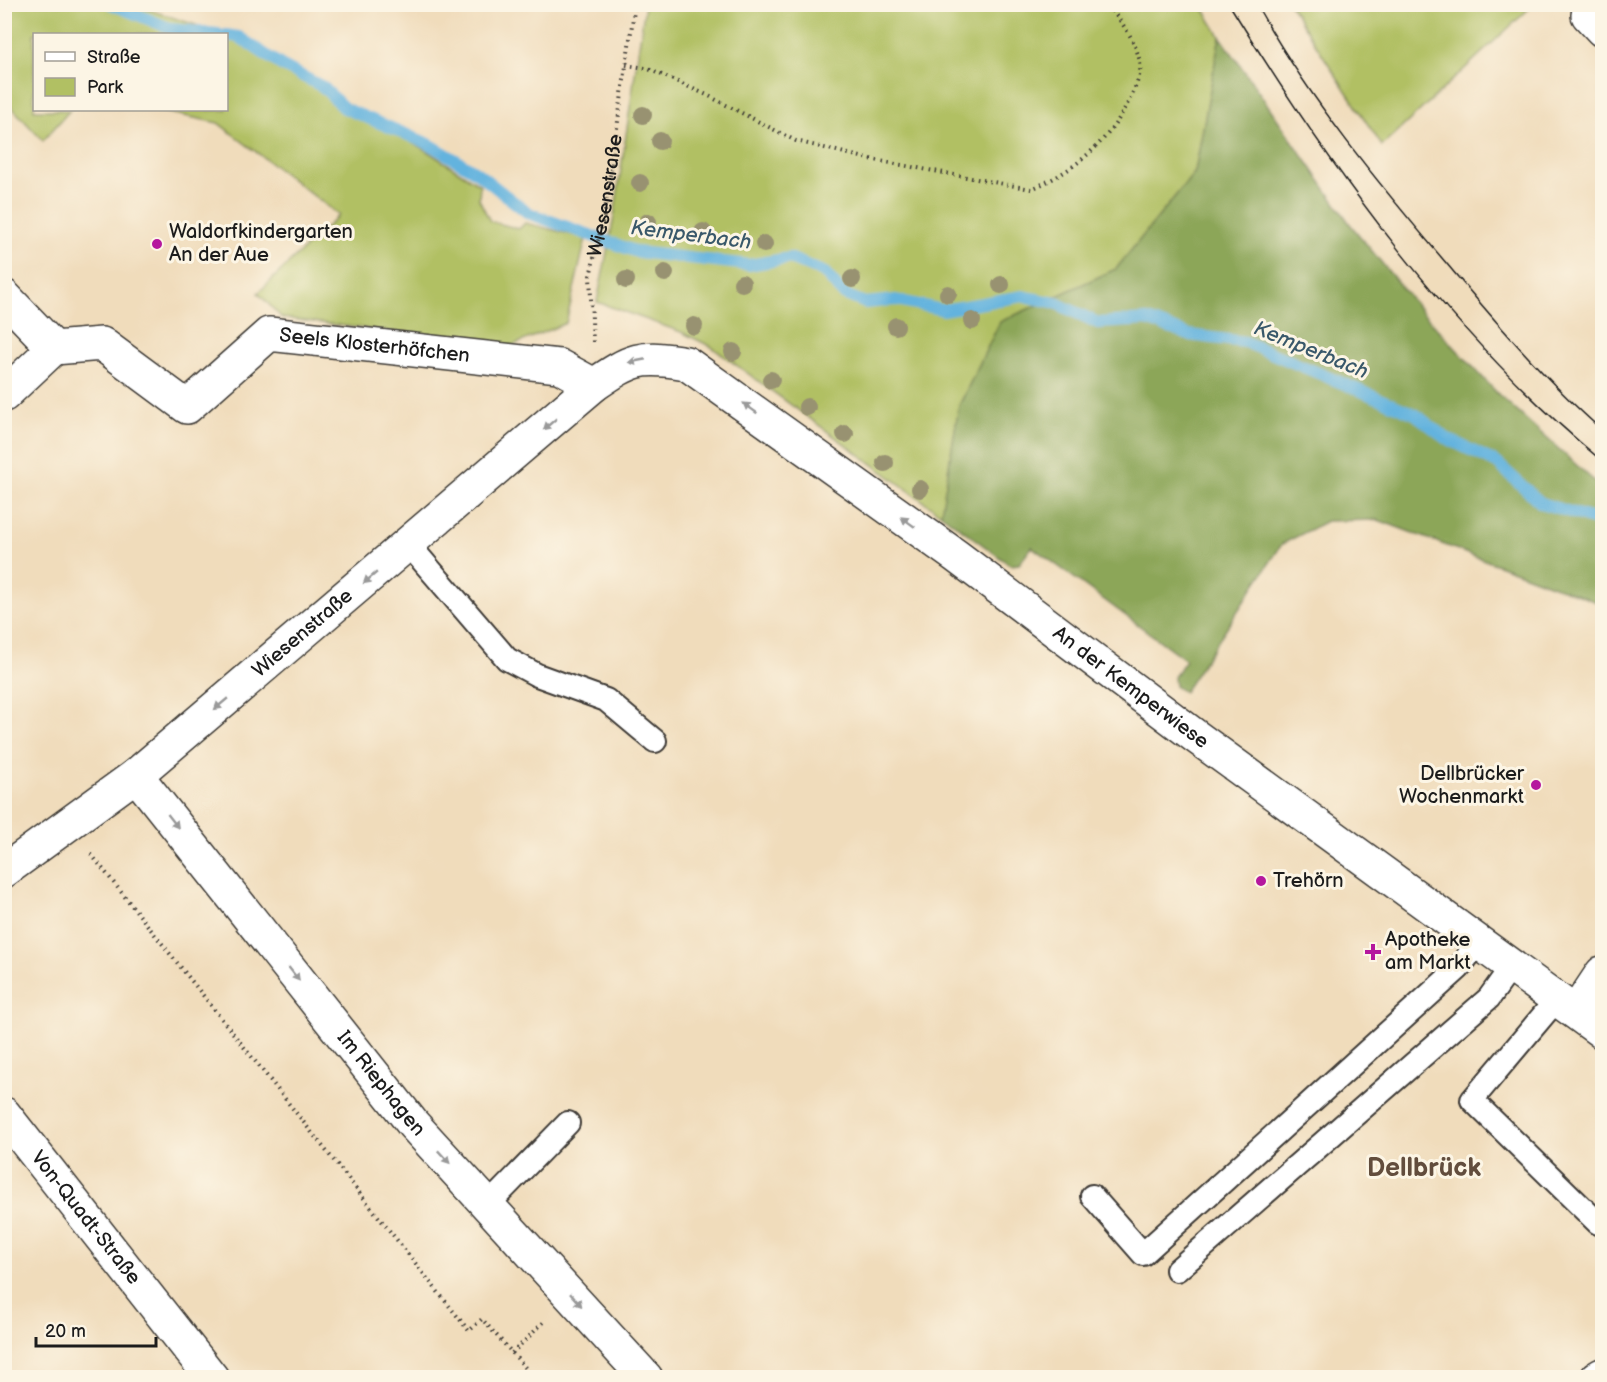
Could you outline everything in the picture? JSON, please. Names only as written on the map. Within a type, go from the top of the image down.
[{"type":"street","points":[[4,296],[54,348],[4,395]]},
{"type":"street","name":"Seels Klosterhöfchen","points":[[54,348],[102,344],[186,407],[269,334],[560,366],[594,385]]},
{"type":"street","name":"Wiesenstraße","points":[[4,872],[136,775],[409,545],[594,385],[628,362],[655,358],[686,363]]},
{"type":"street","name":"An der Kemperwiese","points":[[686,363],[956,556],[1195,736],[1602,1032]]},
{"type":"street","name":"Im Riephagen","points":[[136,775],[413,1124],[646,1377]]},
{"type":"street","points":[[1566,1005],[1602,973]]},
{"type":"street","name":"Von-Quadt-Straße","points":[[4,1114],[212,1377]]},
{"type":"street","points":[[1597,1377],[1602,1374]]},
{"type":"lane","points":[[409,545],[507,659],[537,675],[606,700],[655,741]]},
{"type":"lane","points":[[1092,1196],[1143,1254],[1459,968],[1478,942]]},
{"type":"lane","points":[[1177,1270],[1489,998],[1512,966]]},
{"type":"lane","points":[[1566,1005],[1472,1100],[1598,1223]]},
{"type":"lane","points":[[488,1205],[568,1123]]},
{"type":"path","name":"Wiesenstraße","points":[[594,385],[590,276],[604,211],[635,4]]},
{"type":"path","points":[[626,65],[645,68],[707,95],[796,141],[869,159],[1031,189],[1051,181],[1103,141],[1122,118],[1135,87],[1141,66],[1134,43],[1124,24],[1106,4]]},
{"type":"path","points":[[69,824],[469,1331],[482,1319],[531,1374],[549,1377]]},
{"type":"green space","points":[[5,4],[135,5],[220,33],[33,33],[33,111],[69,111],[43,141],[5,100]]},
{"type":"green space","points":[[645,5],[1201,5],[1220,36],[1195,172],[1116,269],[1000,322],[959,406],[941,514],[710,346],[681,332],[597,302],[614,217]]},
{"type":"green space","points":[[1290,5],[1533,5],[1382,146]]},
{"type":"green space","points":[[228,36],[238,39],[480,185],[479,199],[490,221],[519,229],[525,223],[586,238],[566,323],[509,347],[282,318],[258,293],[339,215],[218,123],[161,111],[228,111]]},
{"type":"green space","points":[[1220,36],[1350,224],[1421,311],[1499,395],[1602,488],[1602,604],[1378,520],[1327,521],[1282,544],[1184,692],[1175,686],[1174,677],[1186,660],[1032,547],[1019,564],[1010,565],[941,514],[959,406],[1000,322],[1116,269],[1195,172]]},
{"type":"waterway","name":"Kemperbach","points":[[111,4],[172,29],[209,33]]},
{"type":"waterway","name":"Kemperbach","points":[[228,35],[239,37],[281,65],[323,87],[344,108],[429,144],[476,172],[528,213],[637,252],[749,265],[790,258],[825,273],[843,294],[865,303],[896,300],[943,310],[1023,296],[1056,303],[1098,323],[1147,320],[1189,335],[1245,342],[1415,414],[1446,438],[1497,463],[1541,503],[1602,522]]},
{"type":"tram line","points":[[1229,4],[1309,128],[1397,248],[1494,360],[1602,461]]},
{"type":"tram line","points":[[1256,4],[1321,106],[1395,202],[1522,350],[1561,392],[1602,430]]},
{"type":"place","name":"Waldorfkindergarten An der Aue","points":[[157,244]]},
{"type":"place","name":"Dellbrücker Wochenmarkt","points":[[1536,785]]},
{"type":"place","name":"Trehörn","points":[[1261,881]]},
{"type":"place","name":"Apotheke am Markt","points":[[1373,952]]},
{"type":"district","name":"Dellbrück","points":[[1424,1168]]}]
